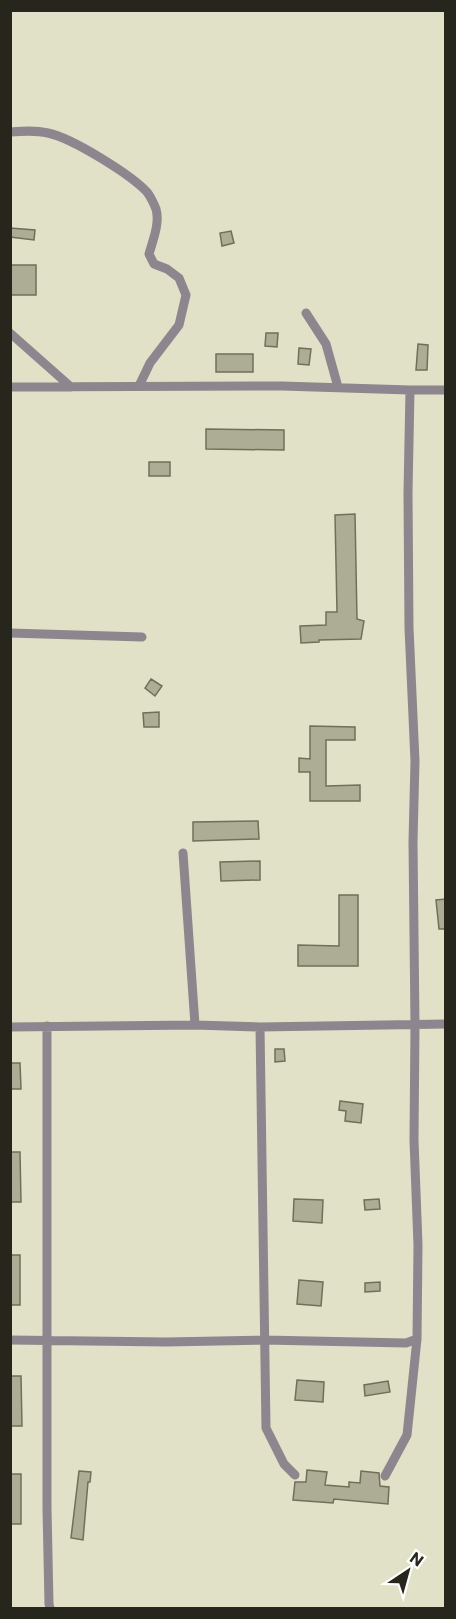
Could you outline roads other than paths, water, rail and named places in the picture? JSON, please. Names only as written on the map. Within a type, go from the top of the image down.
[{"type":"street","points":[[10,132],[49,133],[70,141],[119,170],[148,193],[156,210],[156,231],[149,254],[154,264],[179,278],[186,295],[179,325],[150,363],[139,386]]},
{"type":"street","points":[[306,313],[326,344],[338,387]]},
{"type":"street","points":[[10,333],[71,387]]},
{"type":"street","points":[[10,387],[282,386],[446,390]]},
{"type":"street","points":[[385,1476],[407,1435],[417,1339],[418,1245],[414,1140],[413,887],[415,761],[409,628],[408,493],[410,390]]},
{"type":"street","points":[[10,633],[142,637]]},
{"type":"street","points":[[183,853],[195,1025]]},
{"type":"street","points":[[10,1027],[446,1024]]},
{"type":"street","points":[[47,1026],[46,1340],[50,1608]]},
{"type":"street","points":[[260,1027],[266,1428],[284,1464],[295,1475]]},
{"type":"street","points":[[10,1340],[166,1342],[264,1340],[406,1343],[417,1339]]}]
